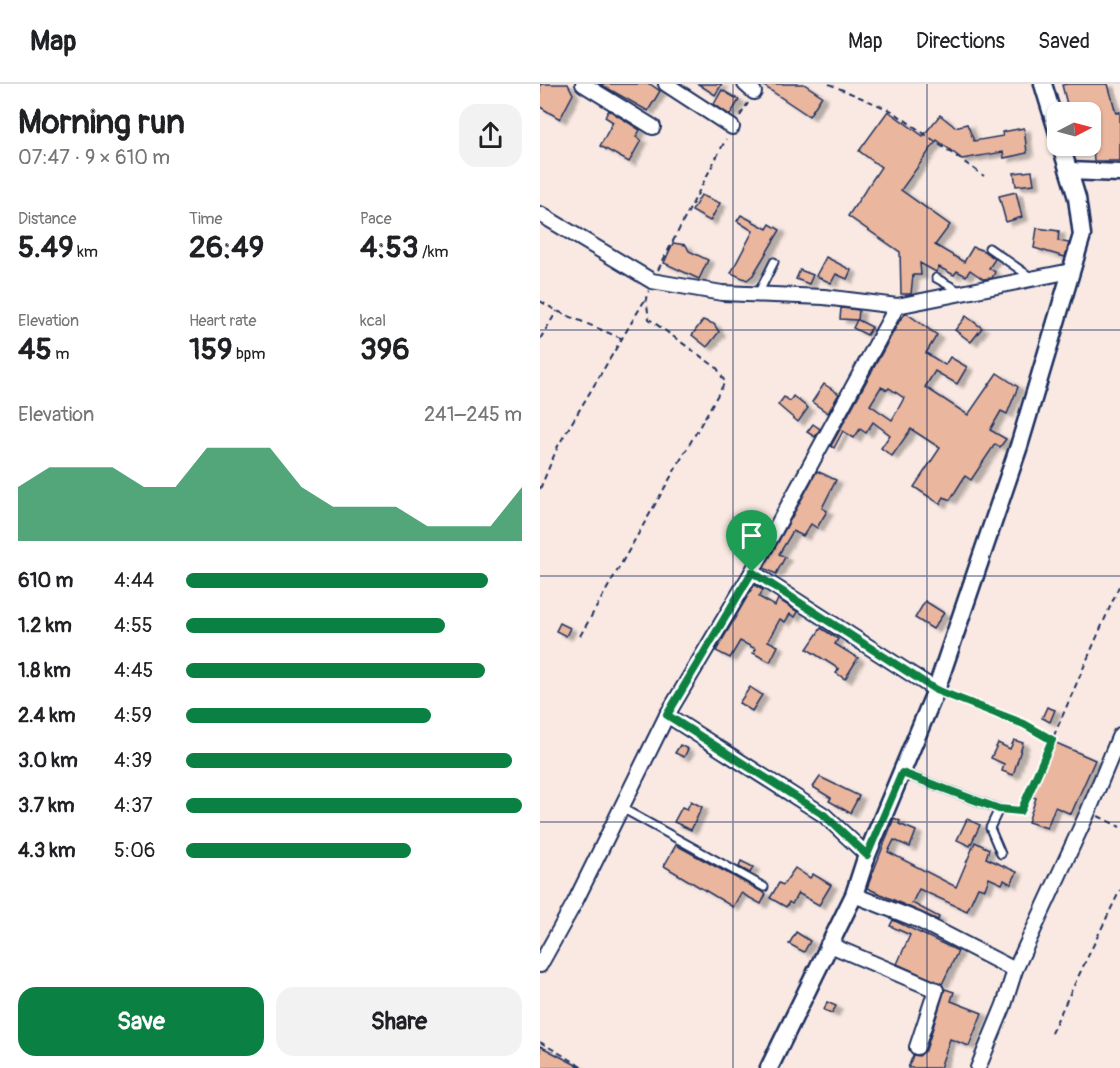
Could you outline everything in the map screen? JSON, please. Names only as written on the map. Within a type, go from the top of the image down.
[{"type":"street","points":[[583,84],[653,127]]},
{"type":"street","points":[[666,84],[732,128]]},
{"type":"street","points":[[1043,84],[1049,102]]},
{"type":"street","points":[[769,1068],[854,895],[867,855],[936,690],[1019,446],[1082,235],[1077,198],[1064,156]]},
{"type":"street","points":[[1069,171],[1120,173]]},
{"type":"street","points":[[540,214],[652,281],[722,293],[824,297],[897,306],[1071,271]]},
{"type":"street","points":[[540,965],[575,902],[667,715],[752,572],[897,306]]},
{"type":"street","points":[[752,572],[936,690]]},
{"type":"street","points":[[667,715],[824,815],[867,855]]},
{"type":"street","points":[[978,1068],[1004,1005],[1015,970],[1088,812],[1120,735]]},
{"type":"street","points":[[854,895],[918,920],[1015,970]]},
{"type":"street","points":[[828,944],[936,990],[917,1047]]},
{"type":"lane","points":[[989,248],[1034,279]]},
{"type":"lane","points":[[758,294],[774,262]]},
{"type":"lane","points":[[936,278],[963,293]]},
{"type":"lane","points":[[902,773],[999,809],[990,828],[1001,854]]},
{"type":"lane","points":[[620,807],[764,887]]},
{"type":"path","points":[[829,84],[892,111],[984,176]]},
{"type":"path","points":[[540,489],[558,446],[624,339],[646,298],[652,281],[707,171],[732,128],[749,88]]},
{"type":"path","points":[[580,636],[725,382],[717,368],[650,319],[646,298]]},
{"type":"path","points":[[540,301],[557,311],[624,339]]},
{"type":"path","points":[[540,339],[557,311]]},
{"type":"path","points":[[999,809],[1021,811],[1120,584]]},
{"type":"path","points":[[936,690],[1024,724],[1052,740]]},
{"type":"path","points":[[1088,812],[1120,827]]},
{"type":"path","points":[[1052,1033],[1120,890]]},
{"type":"path","points":[[540,1042],[585,1068]]},
{"type":"building","points":[[540,84],[568,84],[573,94],[560,119],[540,107]]},
{"type":"building","points":[[600,84],[650,84],[660,91],[648,111]]},
{"type":"building","points":[[698,84],[722,84],[715,95]]},
{"type":"building","points":[[761,84],[804,84],[822,96],[809,116]]},
{"type":"building","points":[[1108,84],[1116,113],[1120,112],[1120,161],[1094,161],[1094,156],[1101,156],[1101,102],[1066,102],[1062,85]]},
{"type":"building","points":[[722,90],[739,100],[730,115],[714,104]]},
{"type":"building","points":[[609,110],[640,130],[636,137],[641,140],[629,162],[600,146],[613,122],[605,117]]},
{"type":"building","points":[[888,111],[923,136],[940,115],[955,127],[967,124],[974,141],[1003,136],[1002,132],[1024,128],[1027,153],[1004,158],[1003,152],[962,159],[937,140],[901,190],[950,225],[935,245],[964,262],[973,247],[984,251],[995,259],[989,268],[995,272],[992,278],[983,279],[970,270],[966,276],[957,271],[954,275],[939,267],[936,272],[920,263],[921,275],[913,275],[911,294],[901,294],[900,252],[848,216],[881,167],[859,151]]},
{"type":"building","points":[[1032,171],[1034,184],[1016,186],[1014,173]]},
{"type":"building","points":[[1016,192],[1022,217],[1006,222],[999,196]]},
{"type":"building","points":[[701,195],[720,203],[710,221],[692,211]]},
{"type":"building","points":[[741,215],[767,229],[770,224],[780,230],[753,275],[747,280],[731,273],[753,231],[737,221]]},
{"type":"building","points":[[1037,228],[1059,231],[1058,241],[1069,243],[1065,257],[1034,248]]},
{"type":"building","points":[[673,243],[686,245],[689,251],[708,260],[699,279],[664,263]]},
{"type":"building","points":[[826,257],[851,270],[847,279],[836,274],[831,283],[816,276]]},
{"type":"building","points":[[800,270],[813,275],[809,284],[796,279]]},
{"type":"building","points":[[841,308],[859,310],[858,320],[872,327],[867,335],[853,328],[857,320],[840,319]]},
{"type":"building","points":[[906,313],[937,335],[926,353],[945,365],[950,357],[967,367],[957,384],[935,371],[925,387],[968,415],[997,373],[1018,387],[1007,414],[1001,411],[990,430],[1006,439],[1000,447],[995,444],[971,480],[965,476],[950,500],[944,497],[940,504],[914,487],[940,448],[911,429],[892,456],[881,448],[890,435],[873,422],[866,433],[860,429],[854,438],[843,431],[834,448],[831,446]],"holes":[[[881,387],[887,390],[889,388],[904,398],[892,420],[870,405]]]},
{"type":"building","points":[[966,316],[982,328],[971,342],[955,330]]},
{"type":"building","points":[[703,320],[714,324],[719,332],[707,347],[692,335]]},
{"type":"building","points":[[824,384],[839,394],[828,413],[812,402]]},
{"type":"building","points":[[793,396],[808,408],[798,422],[778,405],[784,397],[790,401]]},
{"type":"building","points":[[813,424],[820,429],[815,437],[807,432]]},
{"type":"building","points":[[817,471],[836,480],[822,508],[827,511],[817,528],[811,524],[803,536],[793,531],[779,554],[785,557],[776,574],[764,568]]},
{"type":"building","points":[[754,585],[763,590],[759,597],[775,606],[778,599],[798,612],[795,617],[790,614],[785,622],[780,619],[768,641],[778,646],[770,662],[753,653],[756,649],[740,641],[730,658],[716,651]]},
{"type":"building","points":[[925,601],[944,613],[933,629],[915,618]]},
{"type":"building","points":[[560,623],[570,628],[566,636],[556,631]]},
{"type":"building","points":[[821,628],[838,639],[835,644],[858,658],[845,679],[836,673],[839,669],[807,649]]},
{"type":"building","points":[[750,687],[762,695],[752,711],[739,703]]},
{"type":"building","points":[[1047,707],[1055,710],[1050,722],[1042,718]]},
{"type":"building","points":[[1014,740],[1023,743],[1013,775],[1002,771],[1004,764],[991,758],[998,743],[1010,749]]},
{"type":"building","points":[[1054,742],[1095,760],[1071,814],[1055,807],[1047,828],[1028,822],[1036,798],[1030,796]]},
{"type":"building","points":[[680,745],[688,749],[684,757],[675,753]]},
{"type":"building","points":[[820,777],[859,796],[850,813],[829,801],[831,798],[813,787]]},
{"type":"building","points":[[691,801],[702,807],[691,830],[674,822],[682,807],[687,809]]},
{"type":"building","points":[[894,818],[900,821],[899,824],[916,831],[910,847],[894,840],[888,852],[956,887],[975,842],[989,849],[986,858],[1017,872],[1011,884],[1004,880],[1002,884],[989,878],[985,889],[978,887],[967,911],[919,889],[912,903],[939,917],[938,920],[867,888]]},
{"type":"building","points":[[967,819],[980,825],[970,846],[957,840]]},
{"type":"building","points":[[676,845],[766,894],[761,904],[741,893],[733,907],[664,866]]},
{"type":"building","points":[[741,861],[753,867],[750,873],[739,867]]},
{"type":"building","points":[[795,868],[810,878],[813,874],[831,885],[819,905],[798,893],[792,904],[789,902],[786,907],[770,898],[779,883],[783,885]]},
{"type":"building","points":[[893,920],[958,951],[942,984],[897,964],[910,935],[890,926]]},
{"type":"building","points":[[796,932],[810,941],[804,952],[789,944]]},
{"type":"building","points":[[945,989],[954,992],[951,1001],[982,1013],[969,1046],[950,1039],[940,1068],[908,1068],[913,1055],[919,1056],[926,1050]]},
{"type":"building","points":[[827,1002],[836,1006],[832,1013],[824,1010]]},
{"type":"building","points":[[540,1046],[582,1068],[540,1068]]},
{"type":"route","points":[[752,572],[936,690],[1024,724],[1052,740],[1021,811],[999,809],[902,773],[867,855],[824,815],[667,715],[752,572]]}]
